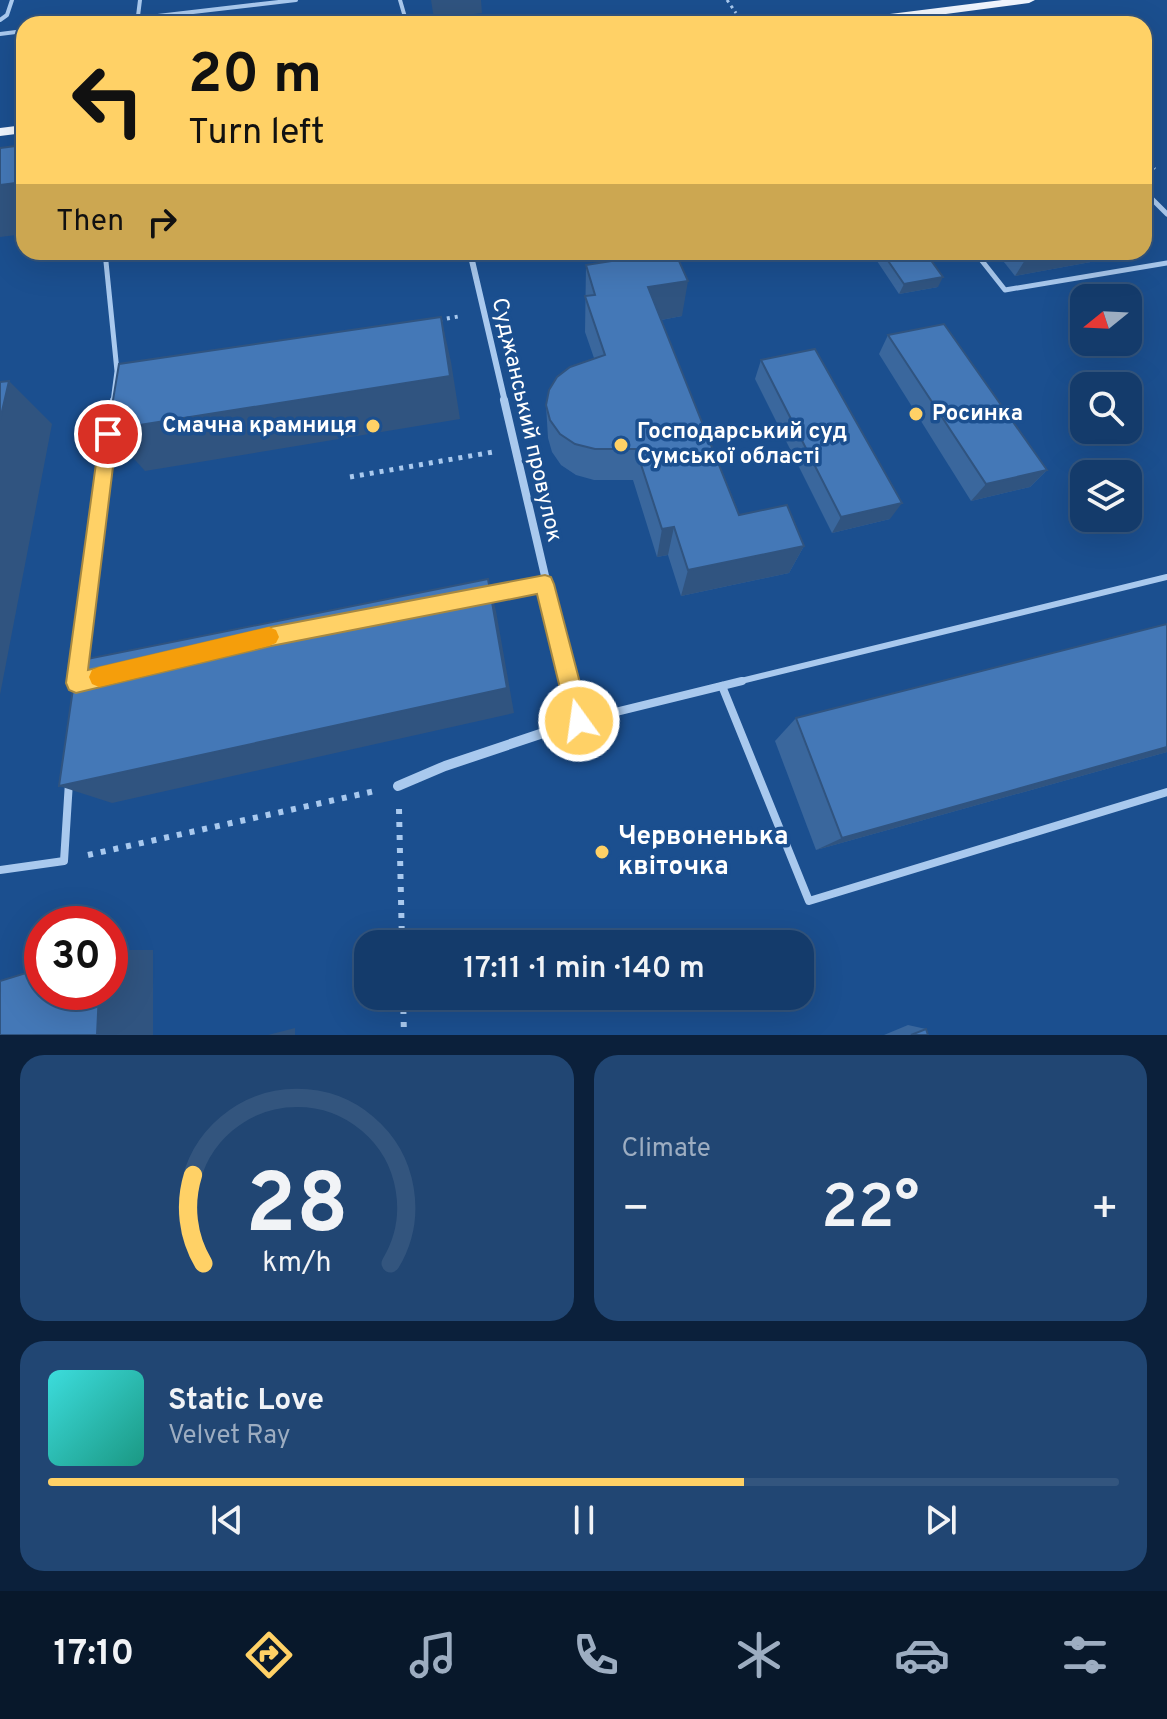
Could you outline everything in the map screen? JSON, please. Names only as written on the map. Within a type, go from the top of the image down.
[{"type":"main road","points":[[904,16],[1029,0]]},
{"type":"street","name":"Суджанський провулок","points":[[472,260],[579,721]]},
{"type":"street","points":[[398,786],[445,766],[579,721]]},
{"type":"lane","points":[[0,20],[7,15],[12,0]]},
{"type":"lane","points":[[175,16],[296,0]]},
{"type":"lane","points":[[1152,199],[1167,214]]},
{"type":"lane","points":[[76,683],[117,371],[106,260]]},
{"type":"lane","points":[[981,260],[1005,290],[1167,263]]},
{"type":"lane","points":[[117,371],[132,369]]},
{"type":"lane","points":[[579,721],[1167,577]]},
{"type":"lane","points":[[484,595],[545,584]]},
{"type":"lane","points":[[722,686],[809,901],[1167,792]]},
{"type":"lane","points":[[0,870],[64,861],[70,772]]},
{"type":"path","points":[[727,0],[736,13]]},
{"type":"path","points":[[426,322],[483,312]]},
{"type":"path","points":[[350,477],[514,448]]},
{"type":"path","points":[[64,861],[398,786],[402,930]]},
{"type":"path","points":[[403,1010],[404,1035]]},
{"type":"building","points":[[16,146],[16,183],[0,185],[0,148]]},
{"type":"building","name":"Господарський суд Сумської області","points":[[618,260],[679,260],[688,281],[648,287],[739,515],[787,505],[804,546],[688,570],[674,527],[662,529],[636,449],[595,449],[575,444],[560,434],[550,420],[546,405],[549,390],[557,377],[570,367],[605,355],[585,296],[595,295],[586,265]]},
{"type":"building","points":[[888,260],[931,260],[943,277],[904,284]]},
{"type":"building","points":[[441,317],[450,376],[108,430],[119,364]]},
{"type":"building","points":[[944,324],[1047,470],[986,484],[888,335]]},
{"type":"building","points":[[815,349],[902,503],[841,517],[761,360]]},
{"type":"building","points":[[9,381],[0,420],[0,382]]},
{"type":"building","points":[[488,579],[507,688],[59,786],[77,661]]},
{"type":"building","points":[[1167,624],[1167,747],[842,838],[796,718]]},
{"type":"building","points":[[24,974],[24,1010],[98,1010],[97,1035],[0,1035],[0,981]]},
{"type":"building","points":[[926,1029],[928,1035],[911,1035]]},
{"type":"slow traffic","points":[[99,677],[269,637]]},
{"type":"place","name":"Росинка","points":[[916,414]]},
{"type":"place","name":"Смачна крамниця","points":[[373,426]]},
{"type":"place","name":"Господарський суд Сумської області","points":[[621,445]]},
{"type":"place","name":"Червоненька квіточка","points":[[602,852]]},
{"type":"route","points":[[108,434],[76,683],[271,636],[545,584],[579,721]]}]
